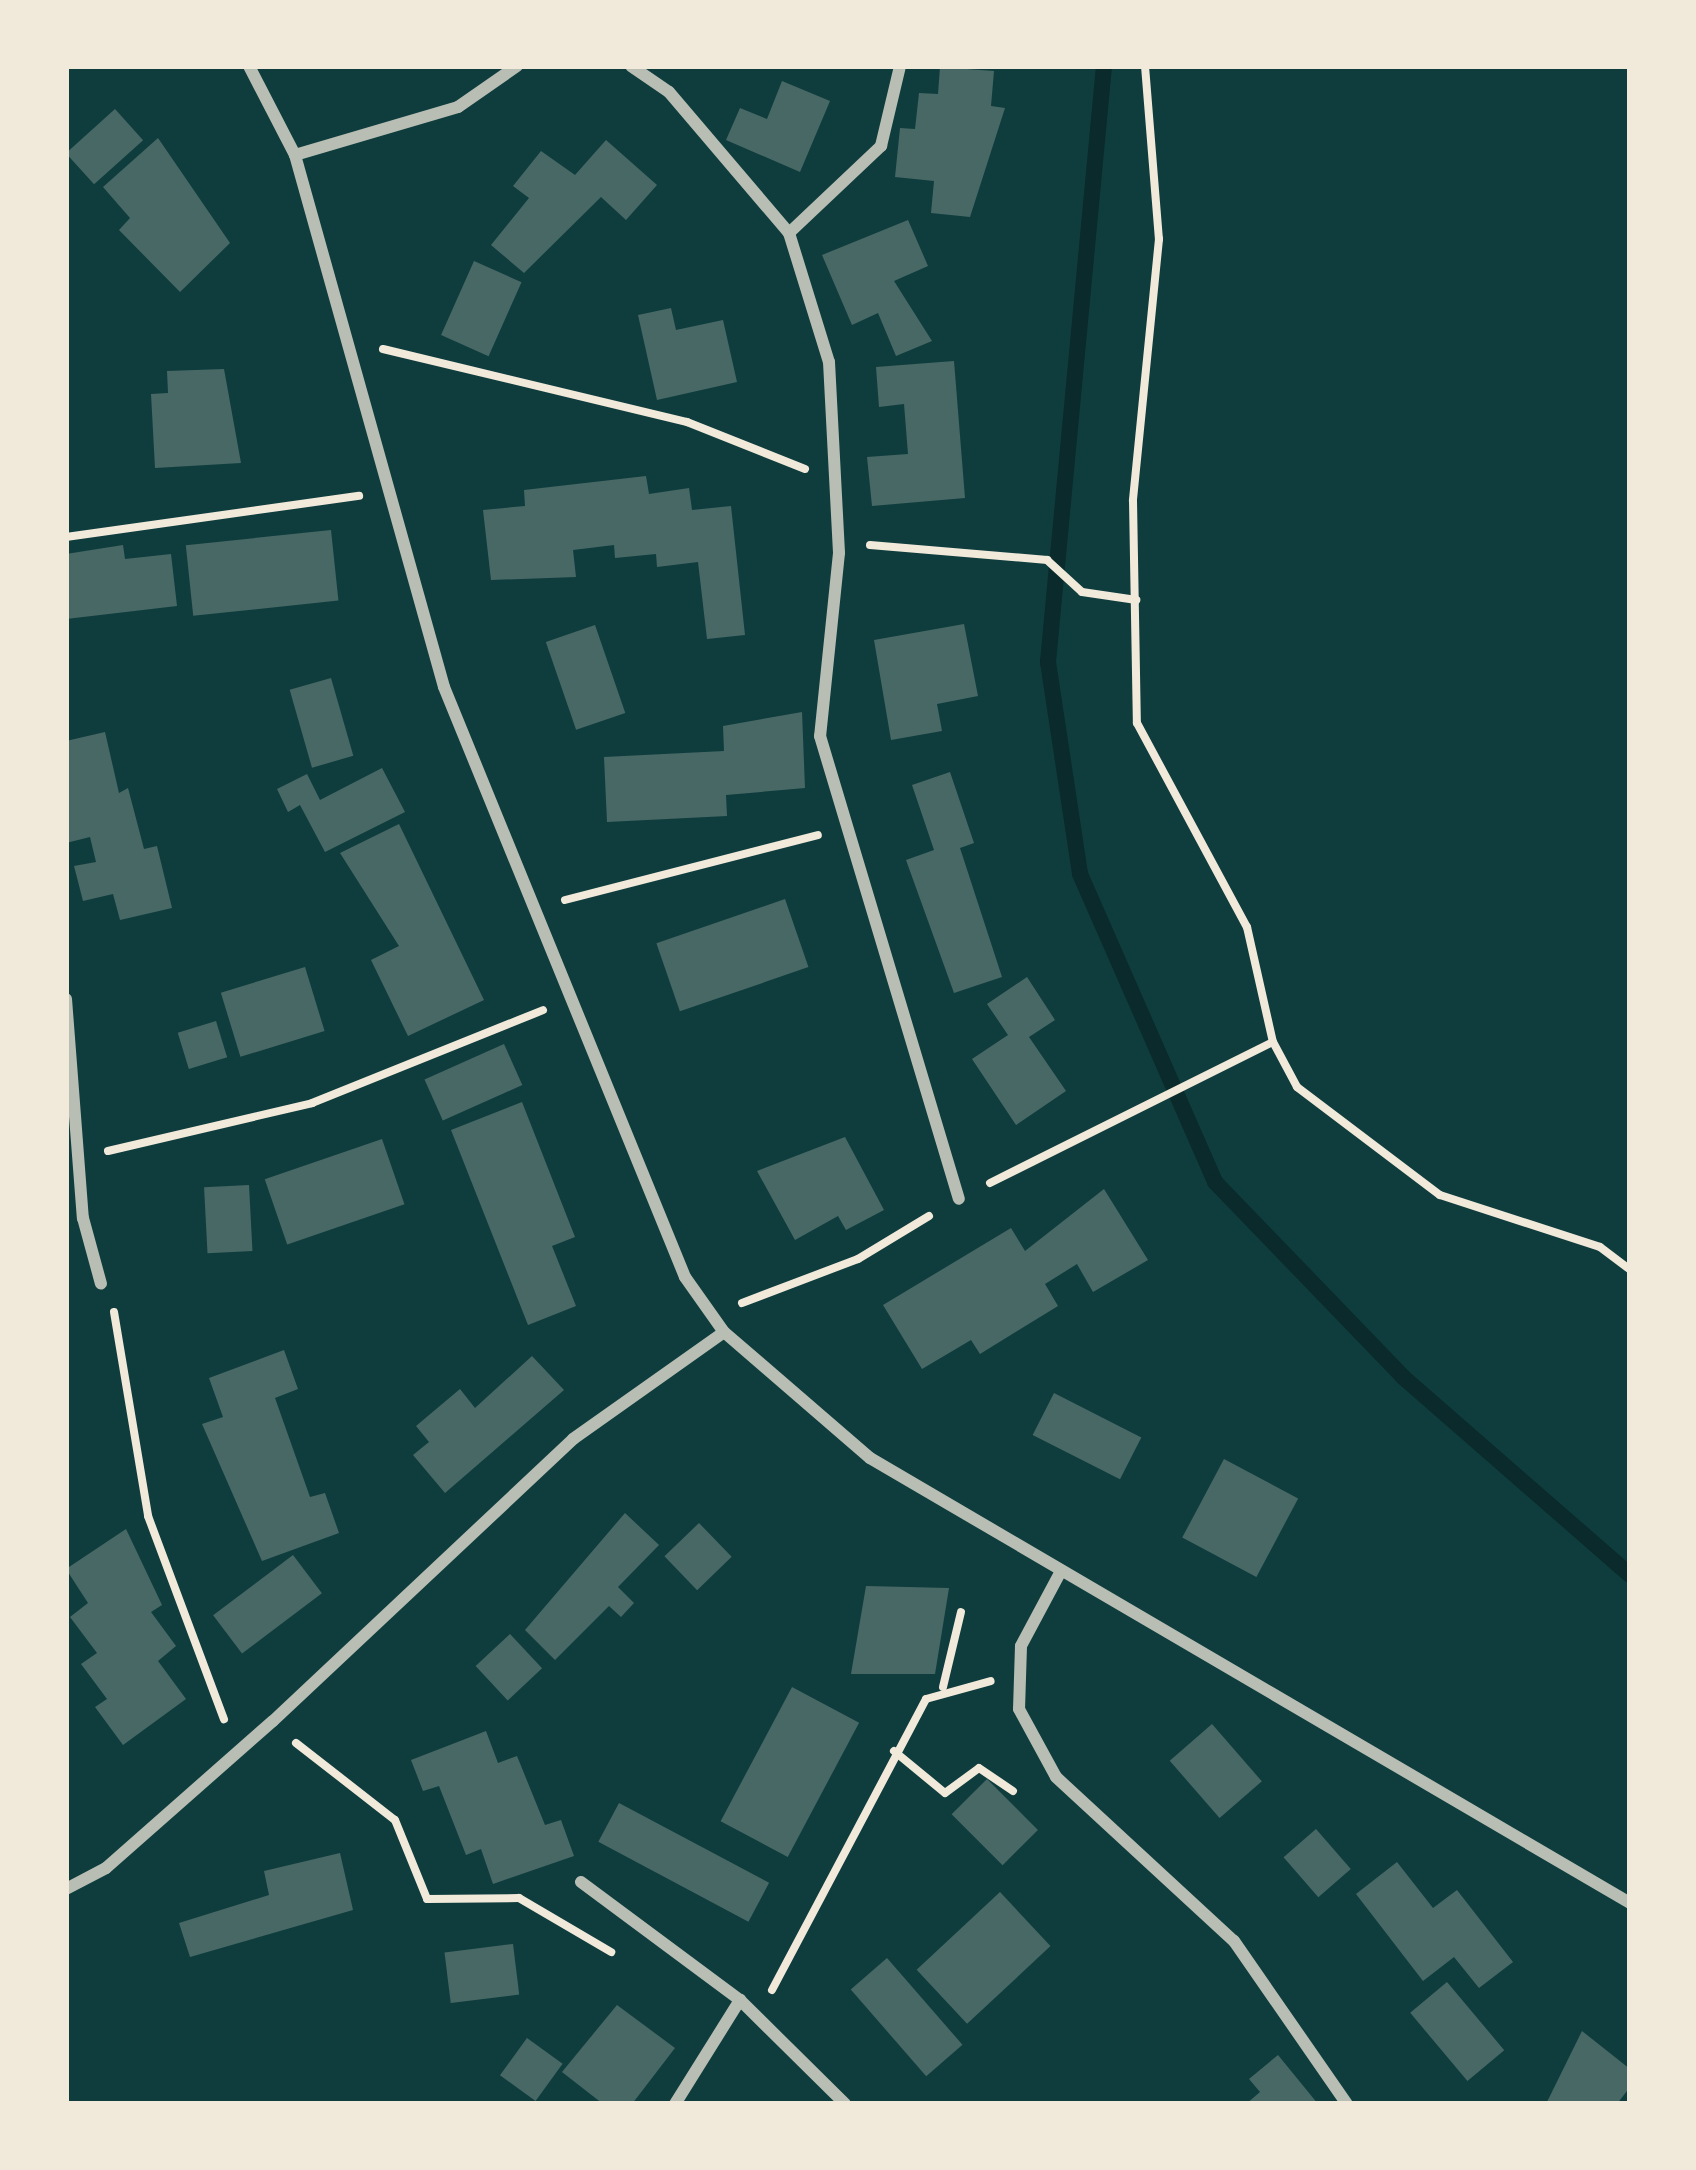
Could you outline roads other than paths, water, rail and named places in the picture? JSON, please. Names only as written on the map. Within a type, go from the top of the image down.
[{"type":"street","points":[[249,66],[295,155],[345,350],[444,687],[528,908],[685,1277],[724,1331],[870,1458],[1630,1903]]},
{"type":"street","points":[[295,155],[458,107],[517,66]]},
{"type":"street","points":[[632,66],[669,92],[789,233],[829,362],[839,554],[820,736],[958,1199]]},
{"type":"street","points":[[789,233],[881,146],[900,66]]},
{"type":"street","points":[[66,1000],[82,1154],[83,1218],[101,1284]]},
{"type":"street","points":[[66,1224],[83,1218]]},
{"type":"street","points":[[66,1889],[106,1868],[273,1720],[573,1439],[724,1331]]},
{"type":"street","points":[[1060,1571],[1021,1646],[1018,1708],[1056,1777],[1234,1941],[1347,2104]]},
{"type":"street","points":[[581,1882],[740,2000],[845,2104]]},
{"type":"street","points":[[675,2104],[740,2000]]},
{"type":"waterway","points":[[1104,66],[1048,662],[1080,874],[1215,1182],[1403,1377],[1630,1575]]}]
